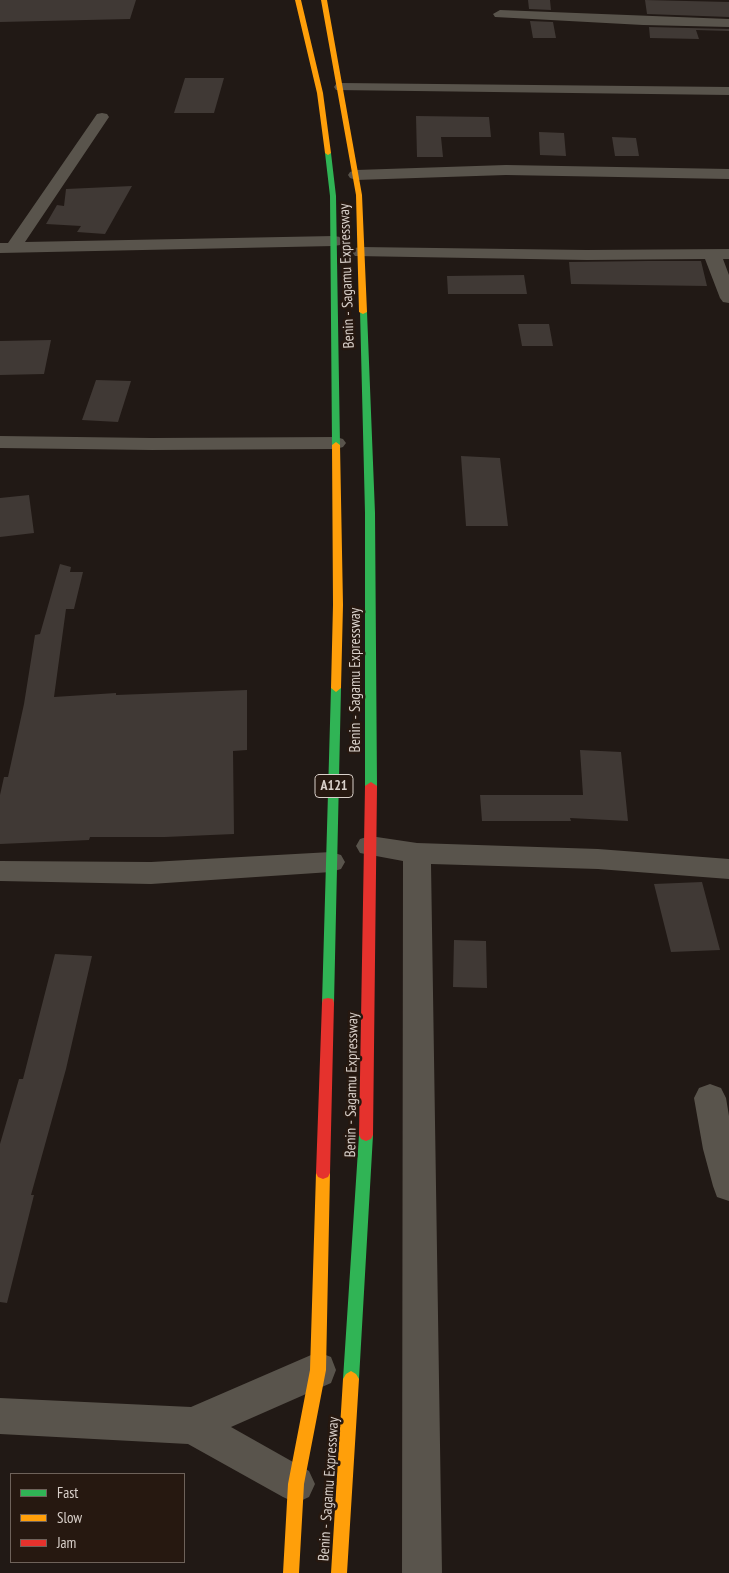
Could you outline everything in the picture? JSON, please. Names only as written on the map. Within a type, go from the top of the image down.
[{"type":"highway","name":"A121","points":[[291,1573],[296,1484],[318,1370],[338,605],[333,196],[320,93],[298,0]]},
{"type":"highway","name":"Benin - Sagamu Expressway","points":[[324,0],[359,196],[370,513],[372,696],[367,1125],[339,1573]]},
{"type":"street","points":[[500,14],[729,23]]},
{"type":"street","points":[[341,87],[728,92]]},
{"type":"street","points":[[7,248],[102,117]]},
{"type":"street","points":[[356,175],[549,170],[729,174]]},
{"type":"street","points":[[7,248],[334,241]]},
{"type":"street","points":[[361,252],[587,255],[721,254],[729,298]]},
{"type":"street","points":[[0,442],[152,444],[336,443]]},
{"type":"street","points":[[370,846],[417,853],[580,858],[729,869]]},
{"type":"street","points":[[417,853],[422,1573]]},
{"type":"street","points":[[0,871],[151,873],[332,862]]},
{"type":"street","points":[[710,1098],[719,1149],[729,1186]]},
{"type":"street","points":[[192,1426],[318,1370]]},
{"type":"street","points":[[0,1416],[192,1426],[296,1484]]},
{"type":"building","points":[[0,0],[136,0],[130,19],[0,22]]},
{"type":"building","points":[[528,0],[550,0],[551,10],[529,9]]},
{"type":"building","points":[[645,0],[729,2],[729,17],[647,14]]},
{"type":"building","points":[[530,21],[553,22],[556,38],[533,38]]},
{"type":"building","points":[[649,27],[729,29],[729,31],[696,30],[699,39],[650,38]]},
{"type":"building","points":[[185,78],[224,78],[214,113],[174,113]]},
{"type":"building","points":[[416,116],[489,117],[491,137],[441,137],[443,157],[417,157]]},
{"type":"building","points":[[539,132],[564,133],[566,156],[540,155]]},
{"type":"building","points":[[612,137],[636,138],[639,156],[615,156]]},
{"type":"building","points":[[132,186],[105,234],[77,232],[81,226],[46,224],[57,205],[64,206],[66,189]]},
{"type":"building","points":[[701,261],[707,286],[571,284],[569,262]]},
{"type":"building","points":[[524,275],[527,294],[448,294],[447,276]]},
{"type":"building","points":[[518,324],[549,324],[553,346],[522,346]]},
{"type":"building","points":[[51,340],[44,374],[0,375],[0,341]]},
{"type":"building","points":[[96,380],[131,381],[118,422],[82,420]]},
{"type":"building","points":[[461,456],[500,458],[508,526],[466,526]]},
{"type":"building","points":[[29,495],[34,533],[0,537],[0,498]]},
{"type":"building","points":[[60,564],[71,567],[70,572],[83,572],[74,609],[66,609],[54,697],[116,693],[116,695],[247,690],[247,750],[233,751],[234,834],[165,837],[90,837],[89,840],[0,844],[0,795],[4,777],[8,777],[24,704],[35,635],[40,634]]},
{"type":"building","points":[[580,750],[621,752],[628,821],[570,818],[571,821],[482,821],[480,795],[583,795]]},
{"type":"building","points":[[702,882],[720,950],[671,952],[654,884]]},
{"type":"building","points":[[454,940],[486,941],[487,988],[453,987]]},
{"type":"building","points":[[55,954],[92,956],[66,1069],[31,1195],[34,1195],[7,1303],[0,1302],[0,1144],[19,1079],[23,1079]]},
{"type":"traffic: fast","points":[[328,153],[333,196],[336,445]]},
{"type":"traffic: fast","points":[[363,312],[370,513],[371,786]]},
{"type":"traffic: fast","points":[[328,1003],[336,688]]},
{"type":"traffic: fast","points":[[351,1379],[366,1135]]},
{"type":"traffic: slow","points":[[298,0],[320,93],[328,153]]},
{"type":"traffic: slow","points":[[324,0],[359,195],[363,312]]},
{"type":"traffic: slow","points":[[336,445],[338,605],[336,688]]},
{"type":"traffic: slow","points":[[291,1573],[296,1484],[318,1370],[323,1173]]},
{"type":"traffic: slow","points":[[339,1573],[351,1379]]},
{"type":"traffic: jam","points":[[366,1135],[371,786]]},
{"type":"traffic: jam","points":[[323,1173],[328,1003]]}]
